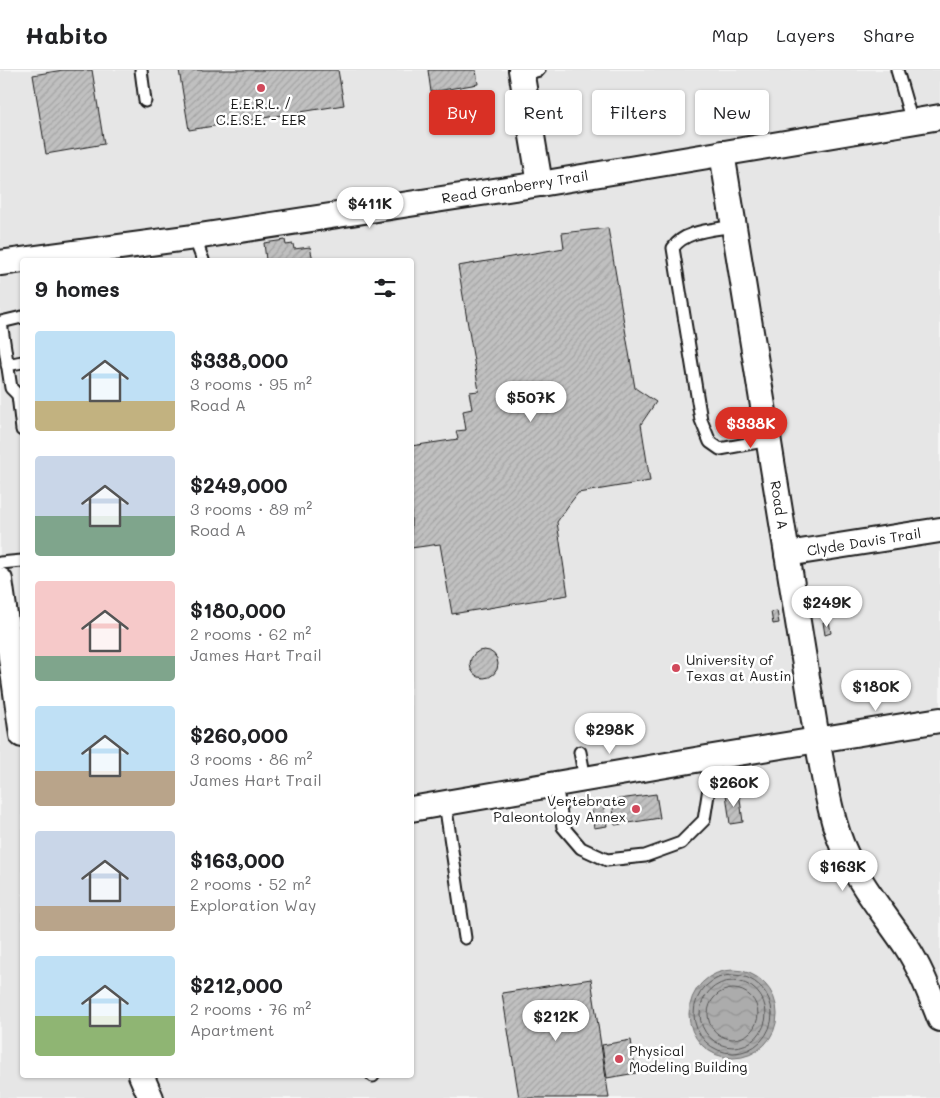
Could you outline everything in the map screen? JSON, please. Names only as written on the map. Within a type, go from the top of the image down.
[{"type":"street","points":[[528,72],[540,184]]},
{"type":"street","name":"Read Granberry Trail","points":[[37,258],[194,237],[540,184],[940,118]]},
{"type":"street","name":"Road A","points":[[722,153],[817,739],[831,810],[844,852],[862,886],[907,948],[926,982],[940,1019]]},
{"type":"street","name":"Read Granberry Trail","points":[[0,263],[20,260]]},
{"type":"street","name":"Clyde Davis Trail","points":[[787,554],[940,530]]},
{"type":"street","points":[[0,580],[20,721]]},
{"type":"street","points":[[414,808],[817,739],[940,720]]},
{"type":"street","points":[[142,1078],[151,1098]]},
{"type":"lane","points":[[141,70],[145,101]]},
{"type":"lane","points":[[897,70],[912,122]]},
{"type":"lane","points":[[734,226],[695,233],[679,240],[673,248],[701,420],[710,442],[720,449],[769,440]]},
{"type":"lane","points":[[194,237],[202,258]]},
{"type":"lane","points":[[20,317],[1,322],[11,388],[20,395]]},
{"type":"lane","points":[[8,364],[20,362]]},
{"type":"lane","points":[[0,563],[20,561]]},
{"type":"lane","points":[[580,752],[585,779]]},
{"type":"lane","points":[[556,784],[563,827],[581,848],[607,860],[645,856],[681,843],[704,820],[709,788],[707,758]]},
{"type":"lane","points":[[445,803],[465,938]]},
{"type":"shaded area","name":"University of Texas at Austin","points":[[0,70],[940,70],[940,1098],[0,1098]]},
{"type":"water","points":[[733,970],[750,973],[758,977],[770,989],[774,997],[777,1014],[774,1031],[770,1039],[758,1051],[750,1055],[733,1058],[716,1055],[708,1051],[696,1039],[692,1031],[689,1014],[692,997],[696,989],[708,977],[716,973]]},
{"type":"building","points":[[63,70],[92,70],[104,144],[46,154],[33,75]]},
{"type":"building","name":"E.E.R.L. / C.E.S.E. - EER","points":[[179,70],[338,70],[344,105],[189,130]]},
{"type":"building","points":[[428,70],[476,70],[478,84],[443,90],[431,90]]},
{"type":"building","points":[[608,228],[635,388],[656,402],[641,424],[650,481],[578,493],[568,506],[557,522],[568,595],[452,614],[440,544],[414,548],[414,446],[458,439],[456,431],[466,430],[463,411],[472,409],[469,392],[479,391],[458,266],[564,248],[562,233]]},
{"type":"building","points":[[285,240],[286,245],[293,244],[294,249],[310,247],[313,258],[266,258],[264,243]]},
{"type":"building","points":[[777,611],[779,623],[773,624],[771,612]]},
{"type":"building","points":[[829,621],[831,633],[825,635],[823,622]]},
{"type":"building","points":[[484,650],[494,654],[498,664],[494,674],[484,678],[474,674],[470,664],[474,654]]},
{"type":"building","points":[[739,792],[743,822],[730,824],[726,794]]},
{"type":"building","name":"Vertebrate Paleontology Annex","points":[[656,794],[660,818],[615,825],[612,800]]},
{"type":"building","name":"Vertebrate Paleontology Annex","points":[[603,802],[607,826],[594,828],[591,804]]},
{"type":"building","points":[[591,979],[609,1098],[519,1098],[502,993]]},
{"type":"building","name":"Physical Modeling Building","points":[[631,1040],[636,1073],[607,1078],[602,1045]]},
{"type":"place","name":"E.E.R.L. / C.E.S.E. - EER","points":[[261,88]]},
{"type":"place","name":"University of Texas at Austin","points":[[676,668]]},
{"type":"place","name":"Vertebrate Paleontology Annex","points":[[636,809]]},
{"type":"place","name":"Physical Modeling Building","points":[[619,1059]]}]
